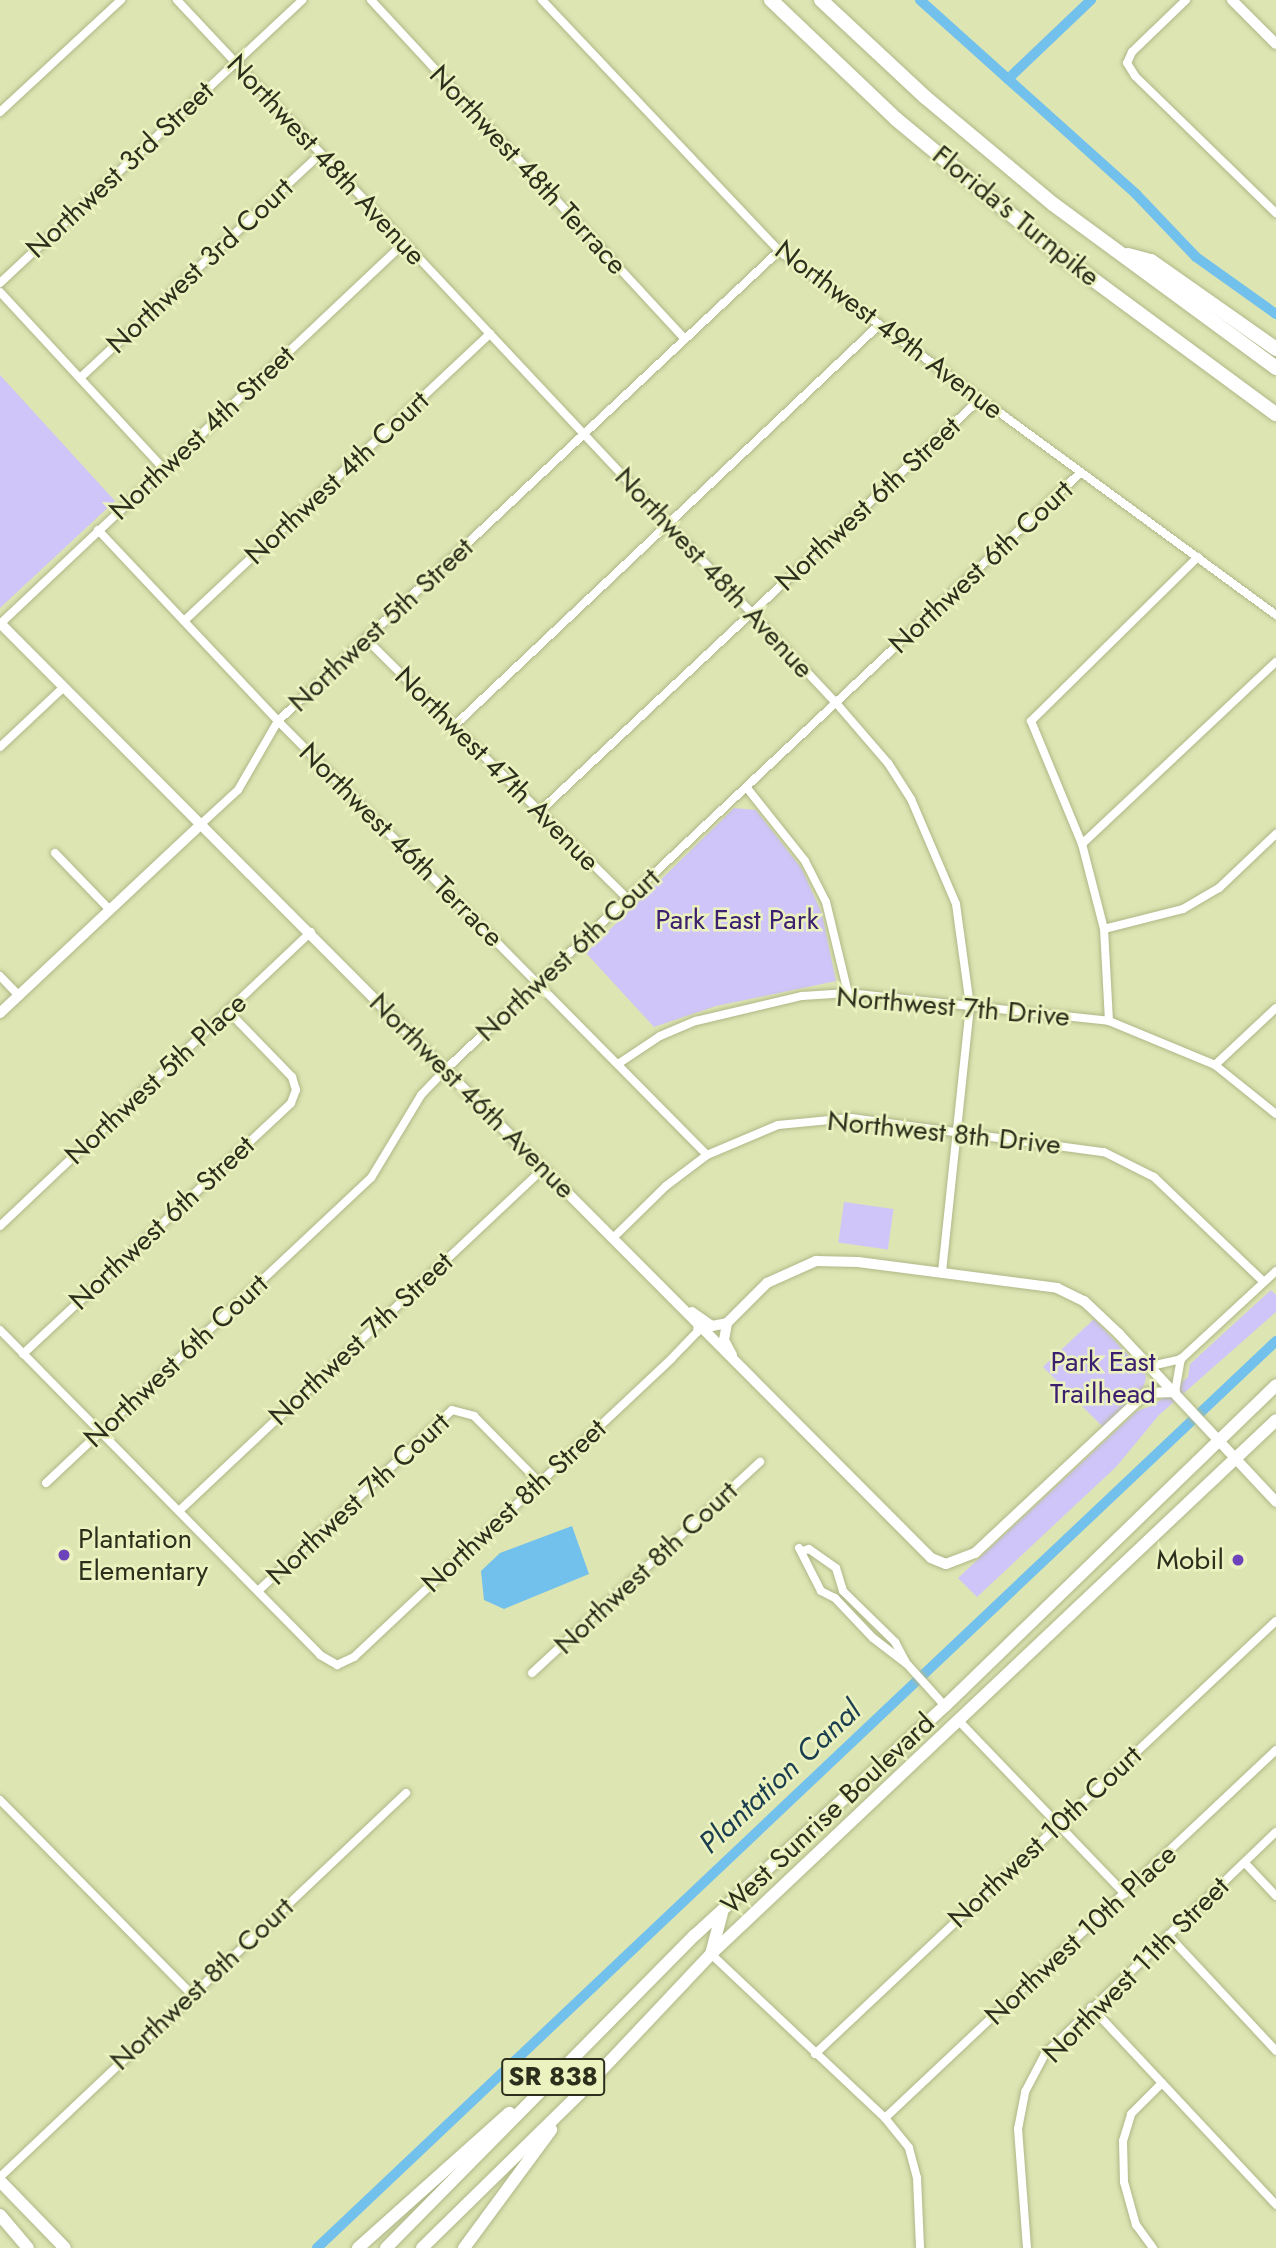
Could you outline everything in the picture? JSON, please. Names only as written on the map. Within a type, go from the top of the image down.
[{"type":"highway","name":"Florida's Turnpike","points":[[771,0],[895,119],[1019,221],[1276,414]]},
{"type":"highway","name":"Florida's Turnpike","points":[[821,0],[925,97],[1053,204],[1276,368]]},
{"type":"highway","points":[[1118,252],[1151,261],[1276,349]]},
{"type":"main road","name":"West Sunrise Boulevard","points":[[386,2248],[560,2070],[723,1910],[945,1706],[1276,1385]]},
{"type":"main road","name":"West Sunrise Boulevard","points":[[422,2248],[579,2094],[712,1954],[1276,1420]]},
{"type":"main road","points":[[958,1720],[964,1687]]},
{"type":"main road","points":[[943,1733],[949,1717],[945,1706]]},
{"type":"main road","points":[[712,1954],[723,1910]]},
{"type":"main road","points":[[358,2248],[424,2184],[560,2070]]},
{"type":"main road","points":[[464,2248],[579,2094]]},
{"type":"main road","points":[[0,2179],[65,2248]]},
{"type":"main road","points":[[0,2215],[28,2248]]},
{"type":"street","points":[[0,112],[121,0]]},
{"type":"street","name":"Northwest 48th Avenue","points":[[177,0],[837,704],[888,763],[928,834],[956,904],[971,1006],[960,1132],[942,1272]]},
{"type":"street","name":"Northwest 3rd Street","points":[[0,283],[302,0]]},
{"type":"street","name":"Northwest 48th Terrace","points":[[372,0],[685,339]]},
{"type":"street","name":"Northwest 49th Avenue","points":[[541,0],[779,251],[1276,615]]},
{"type":"street","points":[[1186,0],[1132,52],[1127,63],[1135,76],[1276,213]]},
{"type":"street","points":[[1232,0],[1276,44]]},
{"type":"street","name":"Northwest 3rd Court","points":[[80,378],[320,154]]},
{"type":"street","name":"Northwest 4th Street","points":[[0,624],[404,243]]},
{"type":"street","name":"Northwest 5th Street","points":[[0,1013],[238,790],[278,721],[779,251]]},
{"type":"street","points":[[0,292],[164,469]]},
{"type":"street","points":[[454,726],[879,325]]},
{"type":"street","name":"Northwest 4th Court","points":[[184,621],[490,334]]},
{"type":"street","name":"Northwest 6th Street","points":[[540,811],[981,398]]},
{"type":"street","name":"Northwest 6th Court","points":[[46,1483],[371,1178],[421,1095],[445,1070],[1080,473]]},
{"type":"street","name":"Northwest 46th Terrace","points":[[98,530],[278,721],[707,1155]]},
{"type":"street","points":[[1109,1021],[1104,929],[1082,844],[1031,721],[1198,557]]},
{"type":"street","name":"Northwest 46th Avenue","points":[[0,624],[312,932],[445,1070],[698,1322]]},
{"type":"street","name":"Northwest 47th Avenue","points":[[366,639],[628,899]]},
{"type":"street","points":[[1082,844],[1276,662]]},
{"type":"street","points":[[0,747],[64,687]]},
{"type":"street","points":[[747,788],[805,861],[826,902],[848,993]]},
{"type":"street","points":[[1104,929],[1183,909],[1219,888],[1276,834]]},
{"type":"street","points":[[55,853],[110,909]]},
{"type":"street","name":"Northwest 5th Place","points":[[0,1226],[312,932]]},
{"type":"street","points":[[0,976],[19,996]]},
{"type":"street","name":"Northwest 7th Drive","points":[[618,1064],[660,1036],[695,1021],[802,996],[848,993],[1109,1021],[1216,1065],[1276,1114]]},
{"type":"street","points":[[1216,1065],[1276,1008]]},
{"type":"street","name":"Northwest 6th Street","points":[[23,1354],[291,1103],[296,1090],[292,1077],[228,1011]]},
{"type":"street","name":"Northwest 8th Drive","points":[[613,1238],[666,1186],[707,1155],[778,1125],[817,1118],[960,1132],[1104,1152],[1154,1177],[1197,1214],[1264,1282]]},
{"type":"street","name":"Northwest 7th Street","points":[[178,1511],[544,1168]]},
{"type":"street","points":[[698,1322],[712,1326],[727,1323],[767,1283],[816,1261],[942,1272],[1057,1288],[1084,1301],[1176,1393],[1276,1502]]},
{"type":"street","points":[[1150,1366],[1181,1359],[1276,1271]]},
{"type":"street","points":[[698,1322],[713,1341],[734,1358],[931,1558],[946,1564],[975,1553],[1146,1393],[1150,1366]]},
{"type":"street","name":"Northwest 8th Street","points":[[258,1591],[320,1655],[337,1665],[354,1657],[687,1342],[698,1322]]},
{"type":"street","points":[[727,1323],[724,1340],[734,1358]]},
{"type":"street","points":[[0,1330],[258,1591]]},
{"type":"street","points":[[687,1342],[699,1337],[713,1341]]},
{"type":"street","points":[[1176,1393],[1181,1359]]},
{"type":"street","points":[[1146,1393],[1176,1393]]},
{"type":"street","name":"Northwest 7th Court","points":[[258,1591],[444,1415],[458,1409],[474,1416],[539,1482]]},
{"type":"street","name":"Northwest 8th Court","points":[[532,1673],[760,1462]]},
{"type":"street","points":[[908,1665],[895,1642],[843,1591],[836,1568],[822,1562],[808,1549],[800,1550],[821,1591],[835,1598],[873,1638],[908,1665],[945,1706]]},
{"type":"street","points":[[810,1573],[822,1562]]},
{"type":"street","name":"Northwest 10th Court","points":[[815,2054],[1276,1621]]},
{"type":"street","points":[[958,1720],[1038,1808],[1060,1822],[1125,1894]]},
{"type":"street","name":"Northwest 10th Place","points":[[886,2118],[1276,1750]]},
{"type":"street","name":"Northwest 8th Court","points":[[0,2179],[191,1994],[406,1793]]},
{"type":"street","points":[[0,1800],[191,1994]]},
{"type":"street","name":"Northwest 11th Street","points":[[1027,2248],[1018,2130],[1025,2092],[1045,2054],[1276,1832]]},
{"type":"street","points":[[1245,1863],[1276,1896]]},
{"type":"street","points":[[1168,1935],[1276,2051]]},
{"type":"street","points":[[712,1954],[815,2054],[886,2118],[909,2148],[917,2178],[920,2248]]},
{"type":"street","points":[[1091,2007],[1276,2205]]},
{"type":"street","points":[[1153,2248],[1136,2225],[1124,2182],[1123,2141],[1131,2114],[1161,2083]]},
{"type":"green space","points":[[0,375],[115,501],[0,608]]},
{"type":"green space","name":"Park East Park","points":[[734,808],[756,810],[802,869],[822,914],[836,981],[716,1006],[654,1027],[586,953]]},
{"type":"green space","points":[[844,1202],[894,1209],[888,1250],[838,1243]]},
{"type":"green space","points":[[1271,1290],[1276,1295],[1276,1312],[1159,1415],[1116,1467],[977,1597],[958,1578],[1137,1411],[1154,1405],[1188,1377],[1190,1364]]},
{"type":"green space","name":"Park East Trailhead","points":[[1094,1319],[1133,1360],[1143,1359],[1146,1378],[1143,1388],[1103,1427],[1043,1367]]},
{"type":"water","points":[[572,1526],[589,1574],[504,1609],[484,1600],[481,1571],[500,1553]]},
{"type":"waterway","points":[[920,0],[1136,194],[1196,257],[1276,314]]},
{"type":"waterway","points":[[1008,79],[1091,0]]},
{"type":"waterway","name":"Plantation Canal","points":[[317,2248],[1276,1341]]},
{"type":"place","name":"Plantation Elementary","points":[[64,1555]]},
{"type":"place","name":"Mobil","points":[[1238,1560]]}]
